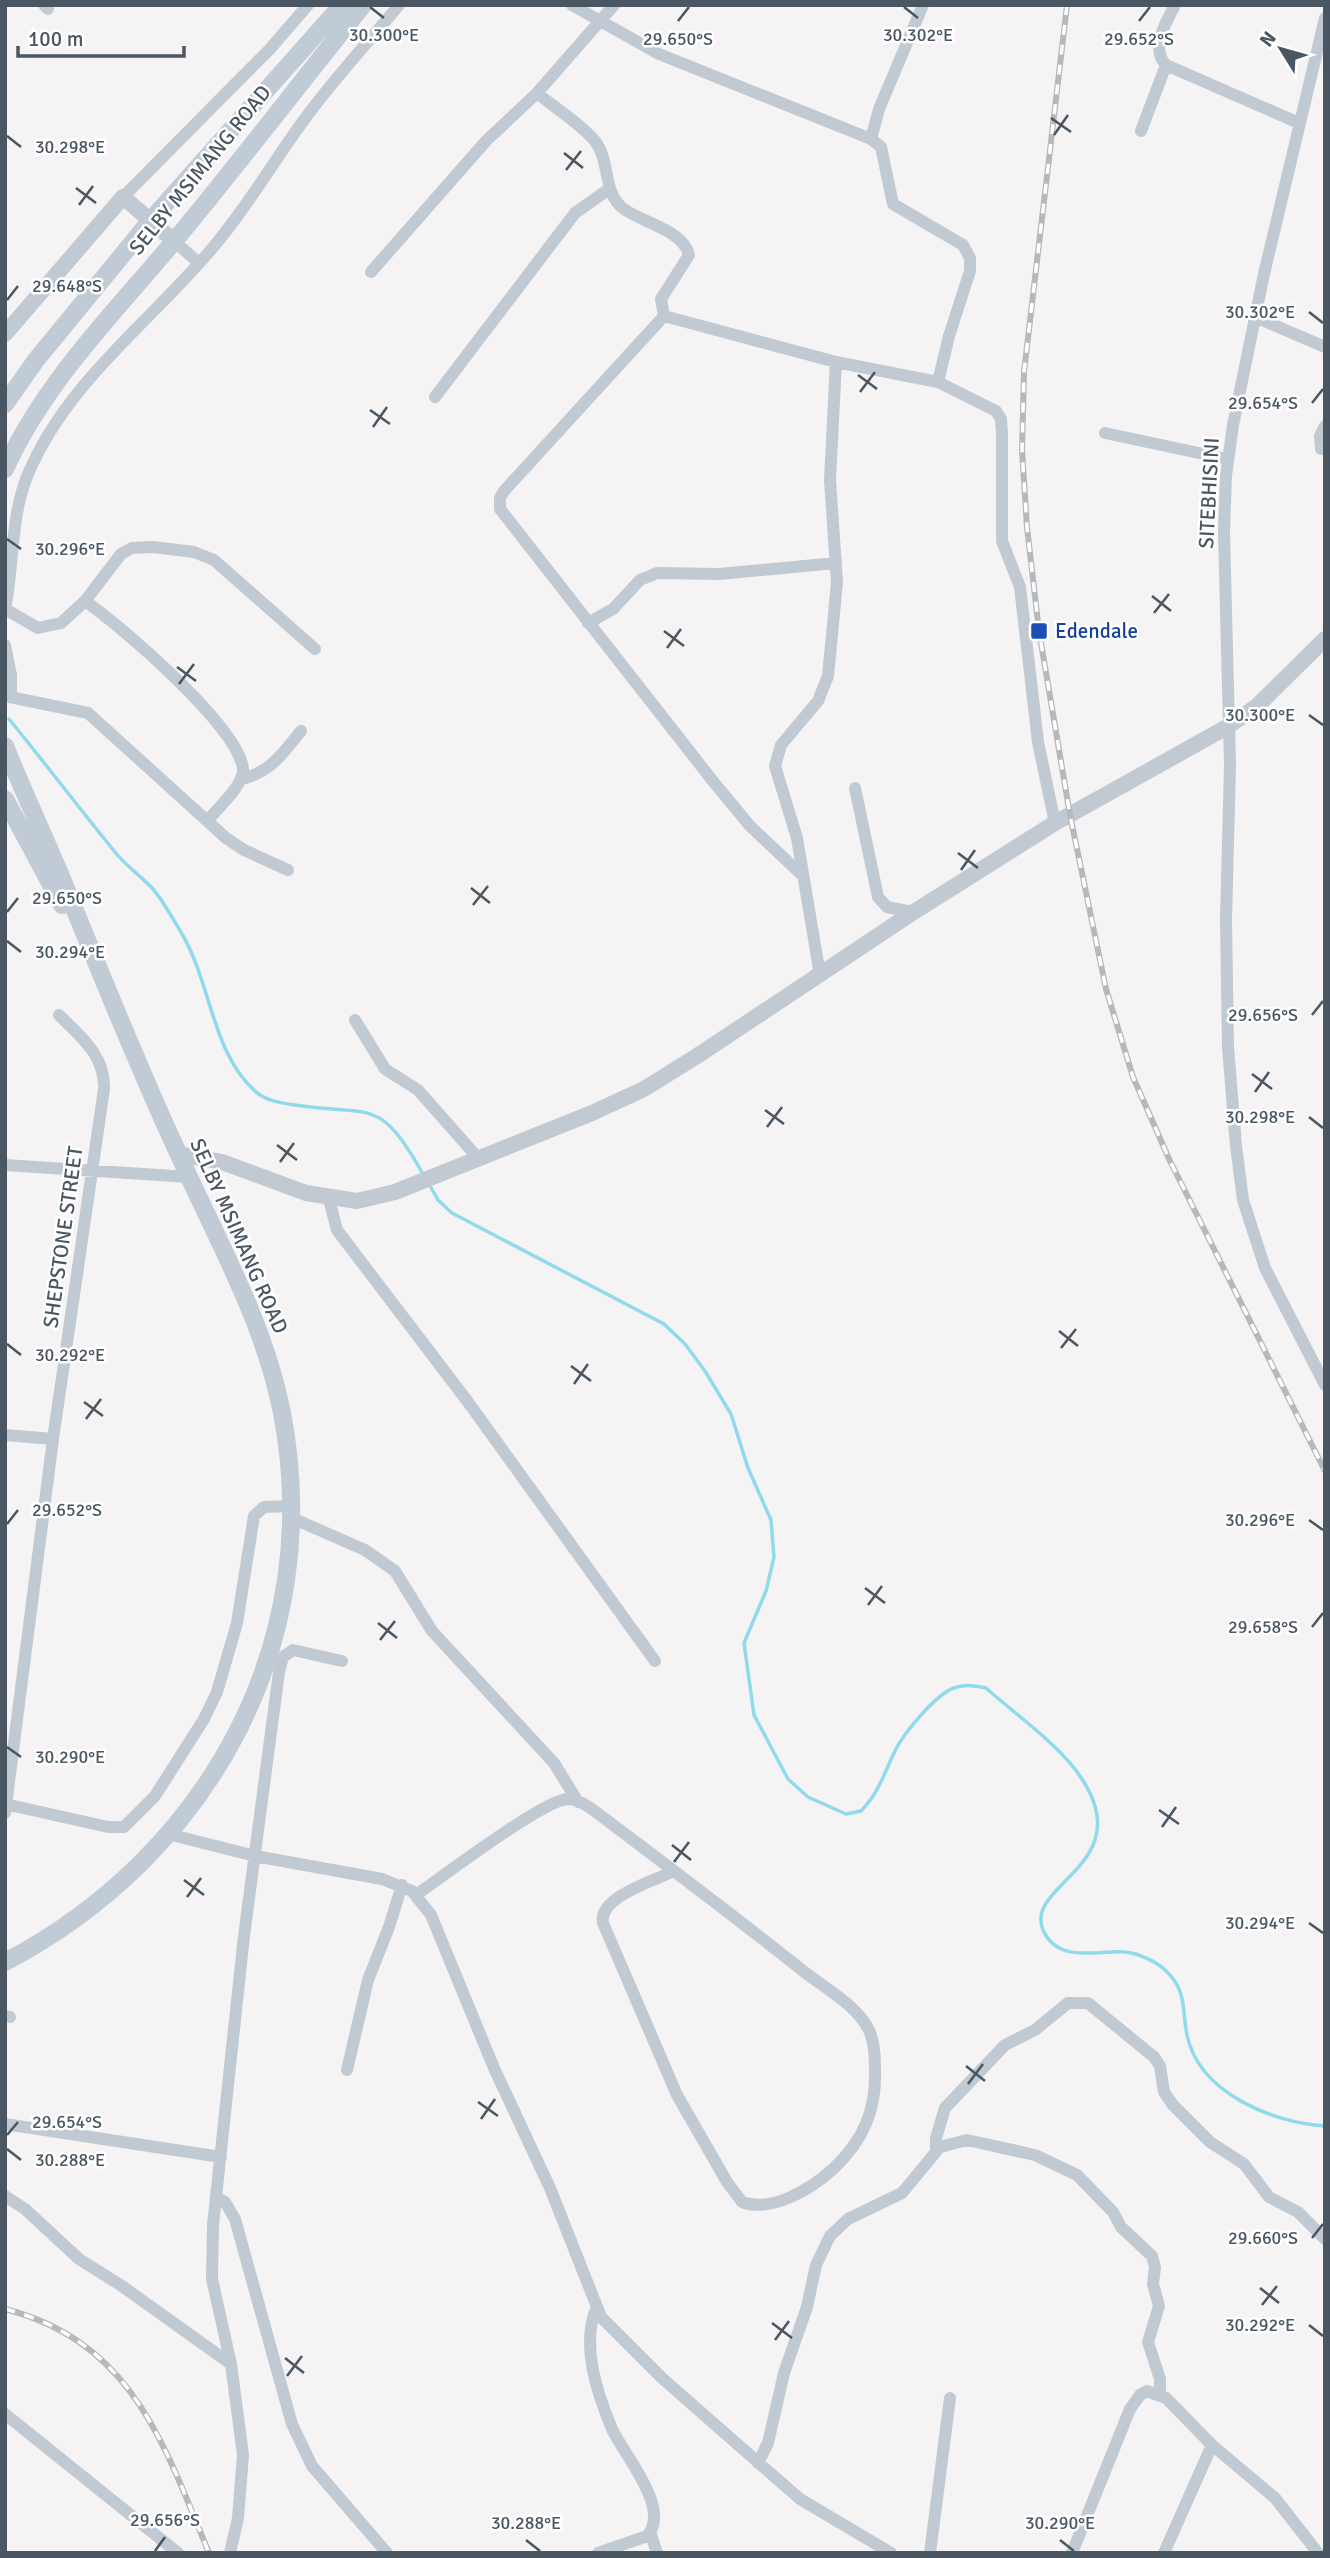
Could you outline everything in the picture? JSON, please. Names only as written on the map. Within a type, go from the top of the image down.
[{"type":"main road","name":"SELBY MSIMANG ROAD","points":[[5,404],[43,351],[150,220],[342,5]]},
{"type":"main road","name":"SELBY MSIMANG ROAD","points":[[5,469],[38,409],[64,374],[363,5]]},
{"type":"main road","name":"SELBY MSIMANG ROAD","points":[[5,746],[100,976],[247,1302],[268,1360],[282,1416],[291,1512],[273,1642],[252,1707],[223,1758],[168,1834],[103,1897],[49,1936],[5,1962]]},
{"type":"main road","name":"SELBY MSIMANG ROAD","points":[[5,799],[100,976]]},
{"type":"street","points":[[5,334],[123,197],[269,50],[307,5]]},
{"type":"street","points":[[315,649],[214,560],[194,552],[153,547],[132,548],[121,554],[85,601],[61,623],[47,628],[31,626],[5,609],[16,511],[41,448],[64,408],[91,376],[200,263],[348,62],[399,5]]},
{"type":"street","points":[[572,5],[659,54],[871,139],[883,151],[893,204],[962,245],[970,258],[970,271],[948,336],[938,382]]},
{"type":"street","points":[[371,272],[486,141],[537,93],[614,5]]},
{"type":"street","points":[[871,139],[879,109],[923,5]]},
{"type":"street","points":[[1175,5],[1159,45],[1159,55],[1166,65],[1299,123]]},
{"type":"street","name":"SITEBHISINI","points":[[1325,18],[1255,317],[1227,458],[1224,532],[1230,765],[1227,1047],[1243,1200],[1265,1268],[1325,1385]]},
{"type":"street","points":[[1141,131],[1166,65]]},
{"type":"street","points":[[537,93],[593,139],[606,165],[609,189],[624,209],[676,238],[689,252],[662,294],[660,305],[664,316]]},
{"type":"street","points":[[435,397],[575,213],[609,189]]},
{"type":"street","points":[[123,197],[200,263]]},
{"type":"street","points":[[664,316],[836,362],[938,382],[993,408],[1001,419],[1002,541],[1020,587],[1038,742],[1055,823]]},
{"type":"street","points":[[664,316],[500,498],[503,515],[750,826],[803,876]]},
{"type":"street","points":[[1255,317],[1325,347]]},
{"type":"street","points":[[820,975],[797,838],[775,766],[781,745],[812,709],[827,685],[836,563],[830,452],[836,362]]},
{"type":"street","points":[[1321,449],[1320,436],[1325,426]]},
{"type":"street","points":[[1105,433],[1227,458]]},
{"type":"street","points":[[588,623],[613,609],[640,580],[657,573],[719,574],[836,563]]},
{"type":"street","points":[[85,601],[109,618],[176,680],[220,725],[240,758],[243,770],[241,779],[207,821]]},
{"type":"street","points":[[178,1154],[222,1162],[297,1191],[328,1199],[357,1200],[395,1192],[592,1113],[644,1089],[913,912],[1055,823],[1227,727],[1257,706],[1325,639]]},
{"type":"street","points":[[5,645],[11,675],[8,696],[88,713],[207,821],[244,850],[288,870]]},
{"type":"street","points":[[241,779],[255,776],[272,766],[301,731]]},
{"type":"street","points":[[855,788],[878,897],[887,907],[913,912]]},
{"type":"street","name":"SHEPSTONE STREET","points":[[6,1807],[52,1440],[93,1172],[104,1076],[93,1050],[59,1015]]},
{"type":"street","points":[[355,1020],[384,1069],[418,1090],[471,1161]]},
{"type":"street","points":[[5,1165],[189,1177]]},
{"type":"street","points":[[328,1199],[337,1230],[467,1402],[655,1661]]},
{"type":"street","points":[[5,1434],[52,1440]]},
{"type":"street","points":[[6,1807],[118,1828],[130,1824],[144,1809],[178,1762],[217,1692],[232,1643],[254,1516],[264,1507],[291,1512],[366,1550],[395,1571],[432,1631],[554,1763],[578,1802],[674,1871],[843,2001],[863,2021],[873,2041],[874,2106],[863,2134],[828,2173],[776,2203],[763,2206],[742,2202],[727,2182],[677,2095],[603,1923],[602,1915],[608,1903],[674,1871]]},
{"type":"street","points":[[230,2553],[238,2518],[243,2455],[231,2364],[212,2279],[216,2197],[254,1856],[278,1672],[288,1652],[342,1661]]},
{"type":"street","points":[[252,1707],[273,1713]]},
{"type":"street","points":[[416,1895],[534,1814],[559,1801],[578,1802]]},
{"type":"street","points":[[168,1834],[254,1856],[377,1878],[402,1885],[416,1895],[437,1926],[494,2068],[550,2188],[596,2309],[656,2373],[758,2463],[821,2513],[891,2553]]},
{"type":"street","points":[[347,2070],[368,1980],[390,1927],[402,1885]]},
{"type":"street","points":[[936,2150],[945,2108],[1005,2045],[1035,2030],[1068,2003],[1088,2003],[1154,2057],[1160,2066],[1164,2092],[1173,2105],[1210,2141],[1244,2164],[1269,2197],[1298,2212],[1325,2239]]},
{"type":"street","points":[[5,2124],[221,2157]]},
{"type":"street","points":[[758,2463],[766,2449],[784,2373],[807,2307],[816,2265],[825,2245],[848,2219],[902,2193],[936,2150],[948,2144],[977,2141],[1035,2155],[1077,2175],[1109,2207],[1121,2227],[1154,2261],[1153,2284],[1158,2312],[1148,2342],[1160,2379],[1160,2394]]},
{"type":"street","points":[[5,2196],[25,2209],[79,2259],[122,2286],[231,2364]]},
{"type":"street","points":[[216,2197],[226,2203],[235,2219],[292,2424],[303,2451],[387,2553]]},
{"type":"street","points":[[596,2309],[589,2335],[597,2386],[618,2442],[648,2491],[654,2518],[650,2532],[657,2553]]},
{"type":"street","points":[[1072,2553],[1130,2409],[1144,2392],[1160,2394],[1212,2445],[1275,2498],[1318,2553]]},
{"type":"street","points":[[930,2553],[950,2398]]},
{"type":"street","points":[[5,2414],[178,2553]]},
{"type":"street","points":[[1164,2553],[1212,2445]]},
{"type":"street","points":[[598,2553],[636,2541],[650,2532]]},
{"type":"waterway","points":[[9,719],[115,852],[153,889],[165,905],[192,953],[230,1057],[255,1091],[274,1101],[371,1114],[395,1132],[423,1174]]},
{"type":"waterway","points":[[429,1184],[438,1200],[452,1213],[664,1324],[685,1344],[731,1414],[748,1468],[771,1520],[774,1557],[766,1591],[744,1643],[754,1715],[788,1779],[808,1797],[846,1814],[861,1811],[877,1790],[899,1744],[912,1725],[938,1698],[958,1687],[970,1685],[986,1688],[1062,1755],[1082,1779],[1096,1808],[1097,1832],[1089,1852],[1049,1899],[1042,1914],[1043,1930],[1050,1941],[1058,1948],[1068,1951],[1130,1953],[1158,1965],[1178,1986],[1187,2035],[1194,2055],[1206,2073],[1241,2101],[1262,2111],[1283,2119],[1325,2126]]},
{"type":"railway","points":[[1067,5],[1024,372],[1022,450],[1027,527],[1039,631],[1070,815],[1106,989],[1133,1077],[1170,1161],[1325,1471]]},
{"type":"railway","points":[[5,2309],[49,2325],[85,2346],[114,2372],[138,2403],[158,2437],[209,2553]]},
{"type":"place","name":"Edendale","points":[[1039,631]]}]
